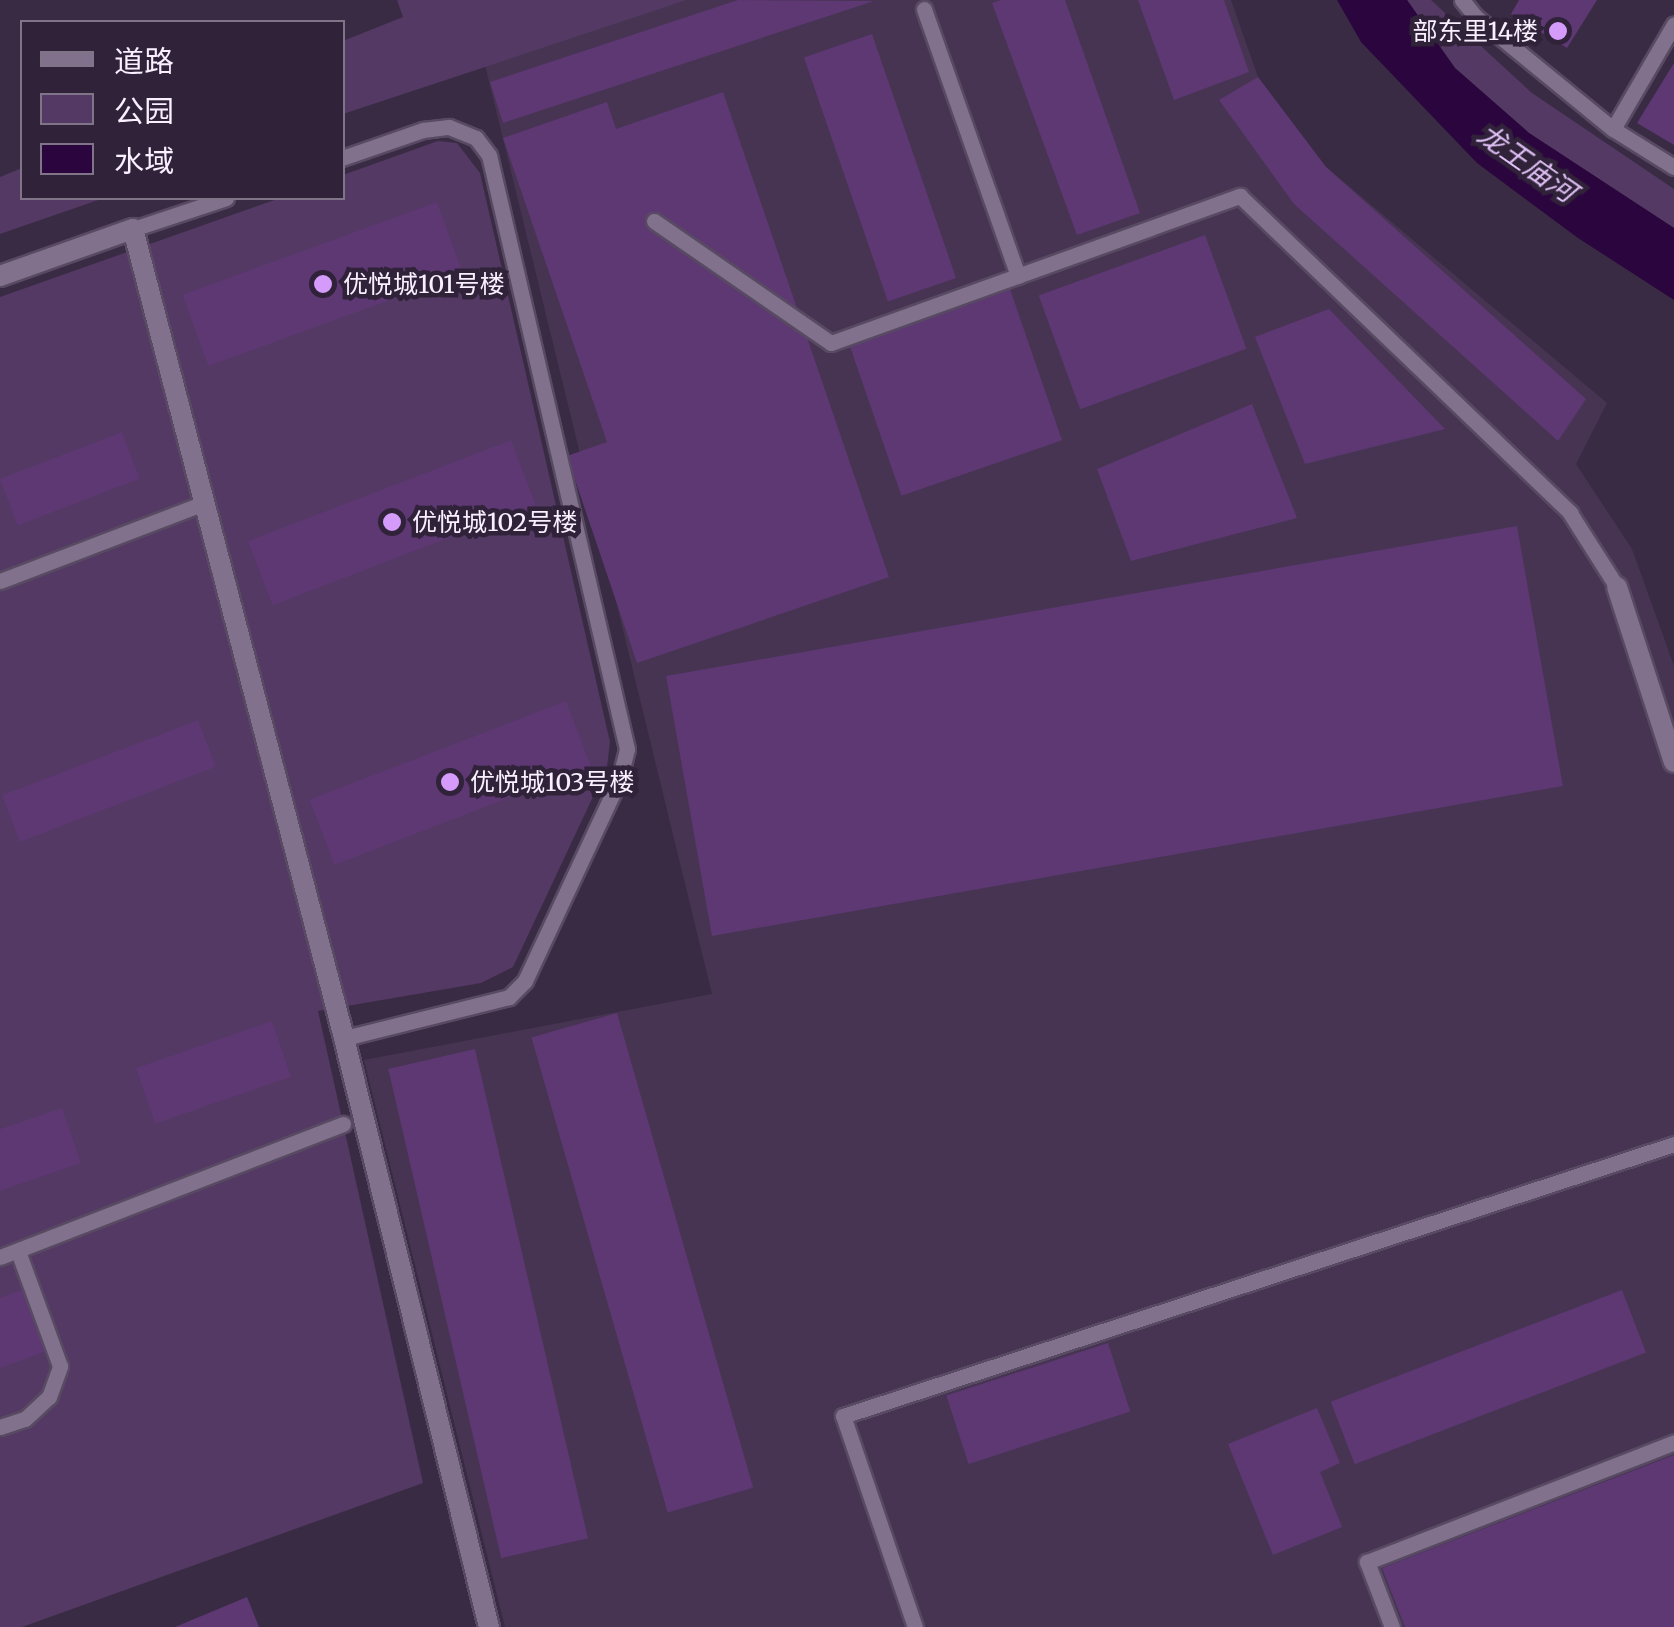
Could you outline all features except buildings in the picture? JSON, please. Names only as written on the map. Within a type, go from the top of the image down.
[{"type":"street","points":[[0,276],[132,230],[344,1038],[489,1627]]},
{"type":"street","points":[[1618,588],[1674,762]]},
{"type":"lane","points":[[1462,0],[1476,17],[1612,129],[1674,167]]},
{"type":"lane","points":[[924,9],[1018,276]]},
{"type":"lane","points":[[1612,129],[1674,24]]},
{"type":"lane","points":[[344,1038],[509,997],[517,989],[620,778],[626,748],[490,155],[476,138],[449,127],[423,130],[345,157]]},
{"type":"lane","points":[[654,221],[831,343],[1240,196],[1570,513],[1618,588]]},
{"type":"lane","points":[[132,230],[220,200]]},
{"type":"lane","points":[[0,581],[204,504]]},
{"type":"lane","points":[[0,1257],[343,1124]]},
{"type":"lane","points":[[915,1627],[843,1416],[1674,1144]]},
{"type":"lane","points":[[0,1428],[25,1418],[49,1397],[60,1366],[18,1251]]},
{"type":"lane","points":[[1392,1627],[1368,1562],[1674,1442]]},
{"type":"shaded area","points":[[687,0],[1231,0],[1258,77],[1326,167],[1607,403],[1576,464],[1632,549],[1674,666],[1674,1627],[505,1627],[364,1060],[712,994],[485,65]]},
{"type":"green space","points":[[397,0],[687,0],[345,113],[345,40],[403,17]]},
{"type":"green space","points":[[1407,0],[1431,0],[1532,93],[1674,189],[1674,228],[1529,133],[1455,68]]},
{"type":"green space","points":[[438,141],[457,143],[480,173],[610,742],[607,767],[513,967],[481,983],[318,1011],[423,1483],[22,1627],[0,1627],[0,297],[274,200],[345,200],[345,174]]},
{"type":"green space","points":[[20,169],[20,200],[98,200],[0,234],[0,177]]},
{"type":"water","name":"龙王庙河","points":[[1337,0],[1407,0],[1455,68],[1529,133],[1674,228],[1674,300],[1578,238],[1477,163],[1361,42]]},
{"type":"place","name":"部东里14楼","points":[[1558,31]]},
{"type":"place","name":"优悦城101号楼","points":[[323,284]]},
{"type":"place","name":"优悦城102号楼","points":[[392,522]]},
{"type":"place","name":"优悦城103号楼","points":[[450,782]]}]
